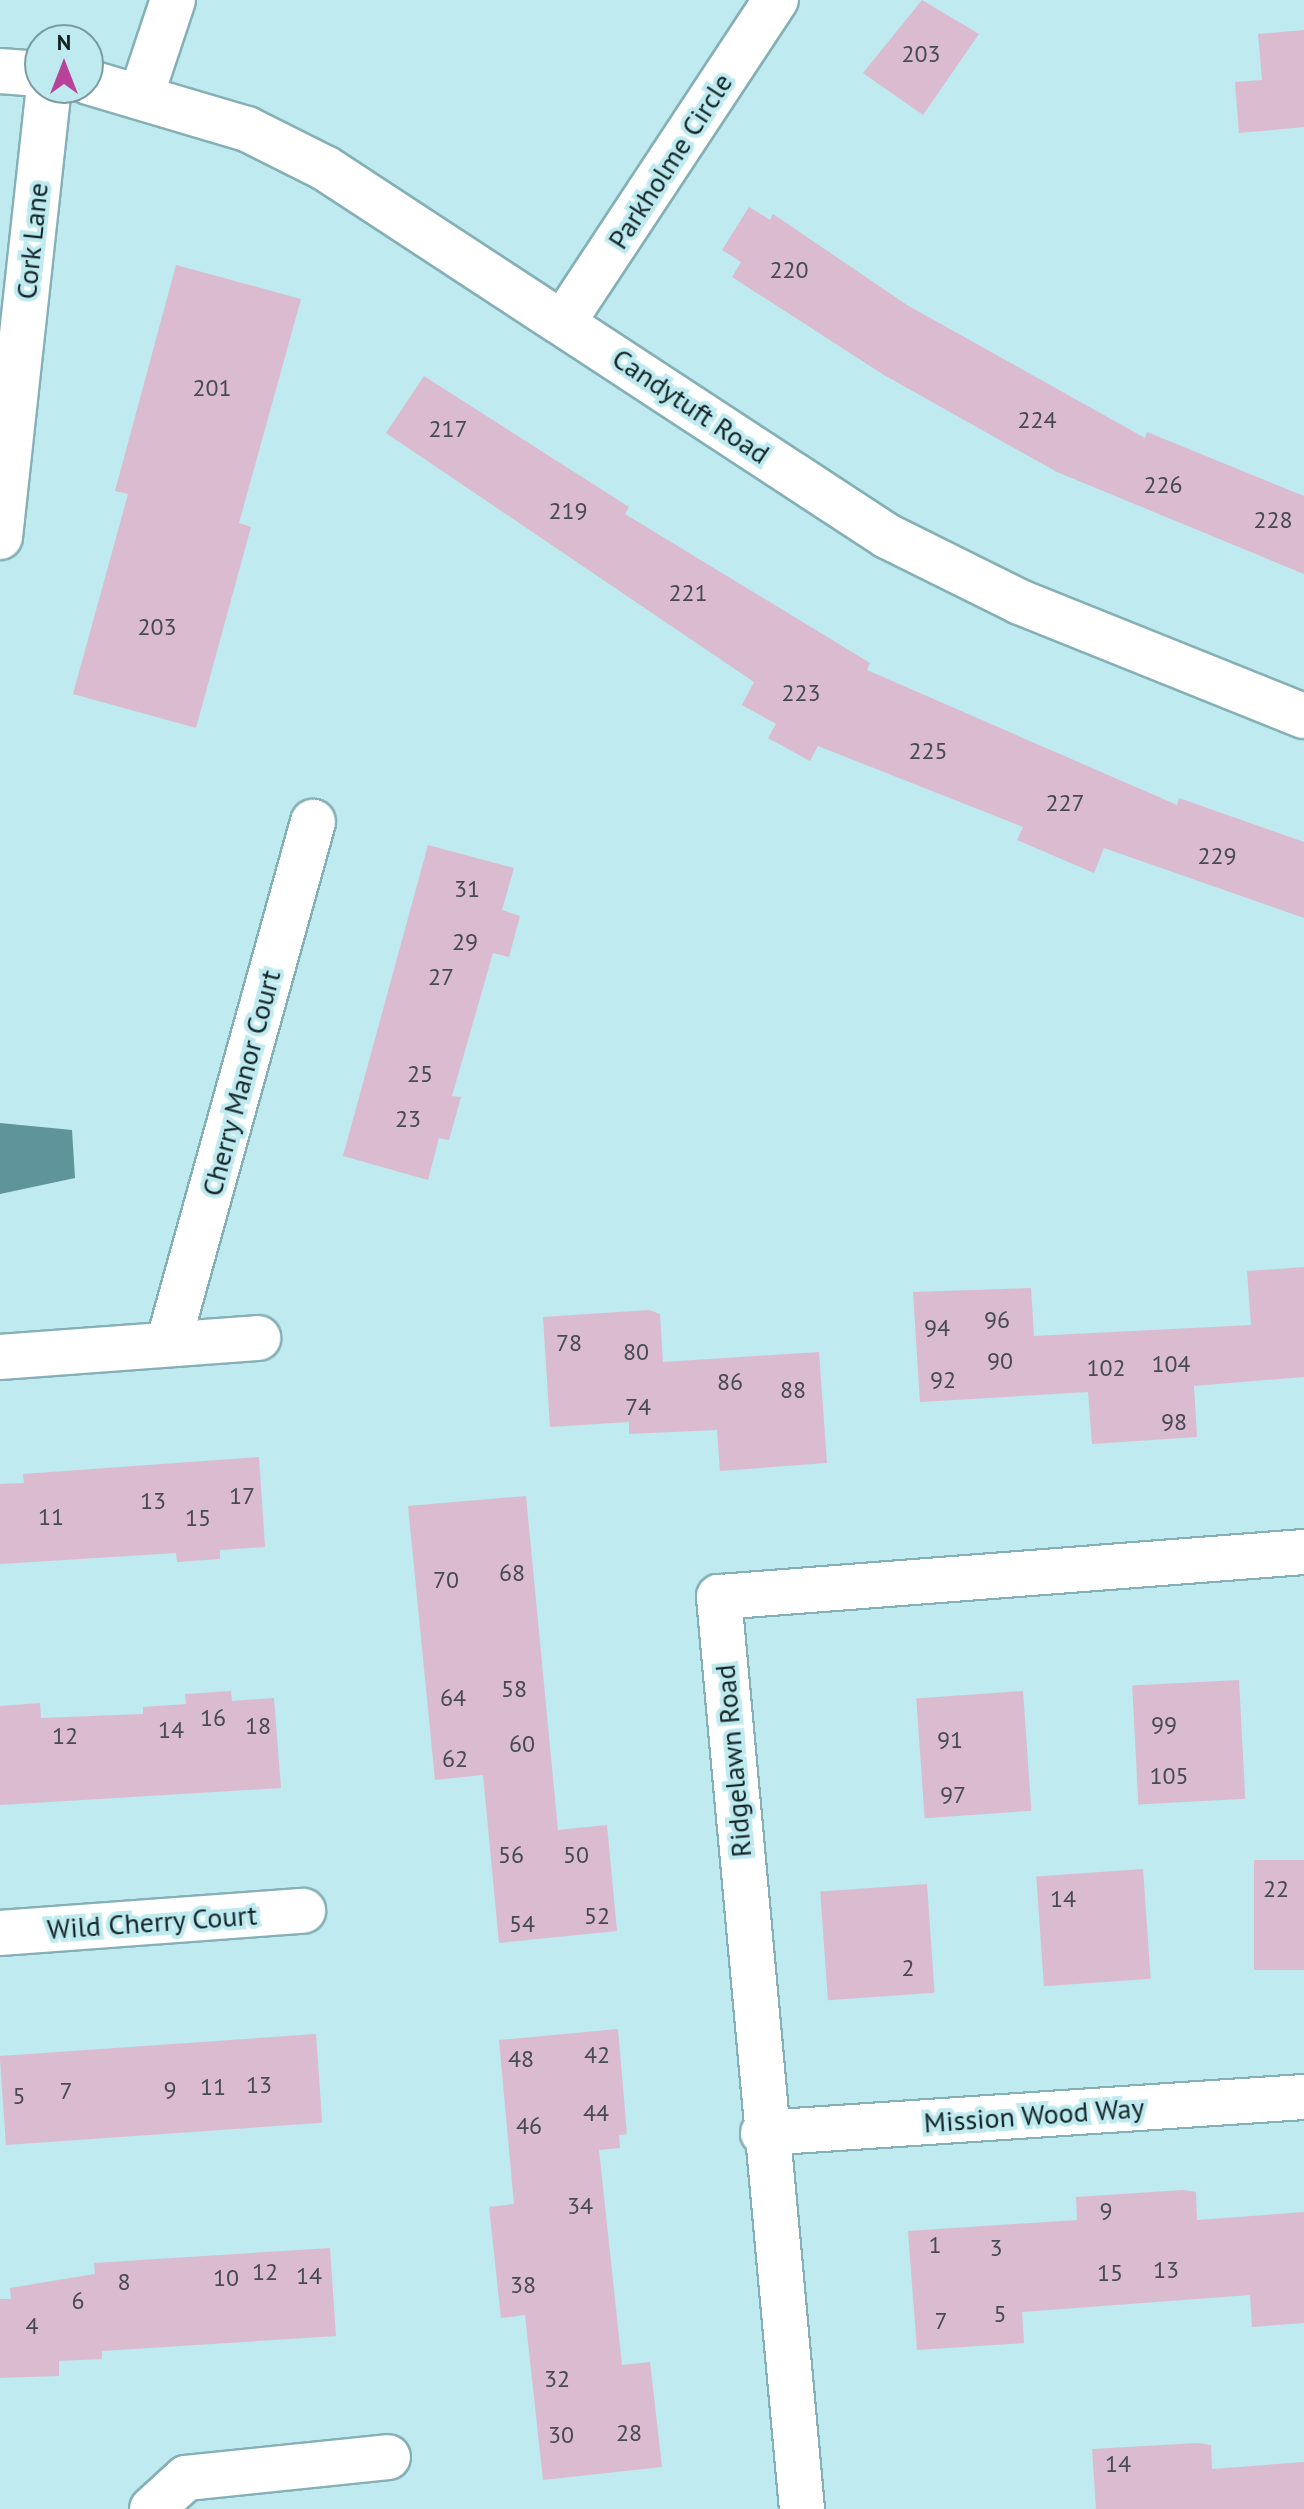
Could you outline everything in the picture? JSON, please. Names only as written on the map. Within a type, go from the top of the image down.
[{"type":"street","points":[[142,93],[173,0]]},
{"type":"street","name":"Parkholme Circle","points":[[564,321],[776,0]]},
{"type":"street","points":[[0,71],[24,73]]},
{"type":"street","name":"Candytuft Road","points":[[104,85],[142,93],[247,129],[325,168],[564,321],[887,536],[1020,602],[1304,716]]},
{"type":"street","name":"Cork Lane","points":[[0,537],[47,104]]},
{"type":"street","name":"Cherry Manor Court","points":[[168,1344],[313,822]]},
{"type":"street","points":[[0,1357],[258,1338]]},
{"type":"street","name":"Ridgelawn Road","points":[[802,2509],[763,2133],[719,1597],[1304,1552]]},
{"type":"street","name":"Wild Cherry Court","points":[[0,1933],[303,1911]]},
{"type":"street","name":"Mission Wood Way","points":[[763,2133],[1304,2097]]},
{"type":"street","points":[[152,2509],[186,2478],[388,2457]]},
{"type":"water","points":[[0,1123],[72,1130],[75,1178],[0,1194]]},
{"type":"building","points":[[922,0],[979,34],[923,115],[863,73]]},
{"type":"building","points":[[1304,30],[1304,127],[1239,133],[1235,82],[1262,80],[1258,34]]},
{"type":"building","points":[[749,207],[770,220],[773,214],[907,305],[1145,438],[1147,432],[1304,496],[1304,574],[1057,472],[884,375],[732,277],[741,262],[722,250]]},
{"type":"building","points":[[176,265],[301,299],[239,523],[251,527],[196,728],[73,694],[128,494],[115,491]]},
{"type":"building","points":[[424,376],[629,507],[625,514],[870,663],[867,670],[1177,805],[1179,798],[1304,842],[1304,918],[1104,848],[1094,873],[1017,840],[1023,827],[818,746],[810,761],[768,738],[776,724],[742,705],[754,682],[386,433]]},
{"type":"building","points":[[428,845],[514,868],[502,910],[520,916],[509,957],[493,953],[452,1096],[461,1097],[449,1140],[439,1138],[428,1180],[343,1156]]},
{"type":"building","points":[[1304,1267],[1304,1377],[1194,1386],[1197,1437],[1092,1444],[1088,1392],[920,1402],[913,1292],[1031,1288],[1034,1336],[1251,1325],[1247,1271]]},
{"type":"building","points":[[649,1310],[660,1314],[663,1362],[819,1352],[827,1463],[720,1471],[717,1430],[629,1434],[629,1422],[550,1427],[543,1317]]},
{"type":"building","points":[[259,1457],[265,1547],[220,1550],[220,1559],[177,1562],[176,1553],[0,1564],[0,1484],[24,1483],[23,1474]]},
{"type":"building","points":[[526,1496],[558,1830],[607,1825],[617,1931],[499,1943],[483,1775],[435,1780],[408,1506]]},
{"type":"building","points":[[1239,1680],[1245,1799],[1138,1804],[1132,1686]]},
{"type":"building","points":[[231,1691],[232,1701],[274,1698],[281,1788],[0,1805],[0,1706],[40,1703],[41,1718],[143,1714],[143,1707],[186,1704],[185,1694]]},
{"type":"building","points":[[1023,1691],[1031,1811],[925,1818],[916,1698]]},
{"type":"building","points":[[1254,1860],[1304,1860],[1304,1970],[1254,1970]]},
{"type":"building","points":[[1143,1869],[1151,1979],[1044,1986],[1036,1876]]},
{"type":"building","points":[[927,1884],[935,1993],[828,2000],[820,1891]]},
{"type":"building","points":[[618,2029],[627,2134],[619,2135],[620,2148],[599,2150],[622,2365],[650,2362],[662,2467],[543,2480],[525,2315],[501,2318],[489,2207],[514,2204],[499,2040]]},
{"type":"building","points":[[316,2034],[322,2123],[6,2145],[0,2056]]},
{"type":"building","points":[[1183,2190],[1196,2192],[1197,2220],[1304,2212],[1304,2323],[1252,2327],[1250,2295],[1022,2312],[1024,2343],[917,2350],[908,2231],[1077,2220],[1076,2197]]},
{"type":"building","points":[[330,2248],[336,2336],[102,2351],[102,2359],[59,2361],[59,2376],[0,2378],[0,2299],[11,2299],[10,2288],[95,2274],[94,2263]]},
{"type":"building","points":[[1198,2443],[1211,2445],[1212,2469],[1304,2462],[1304,2509],[1096,2509],[1092,2449]]}]
